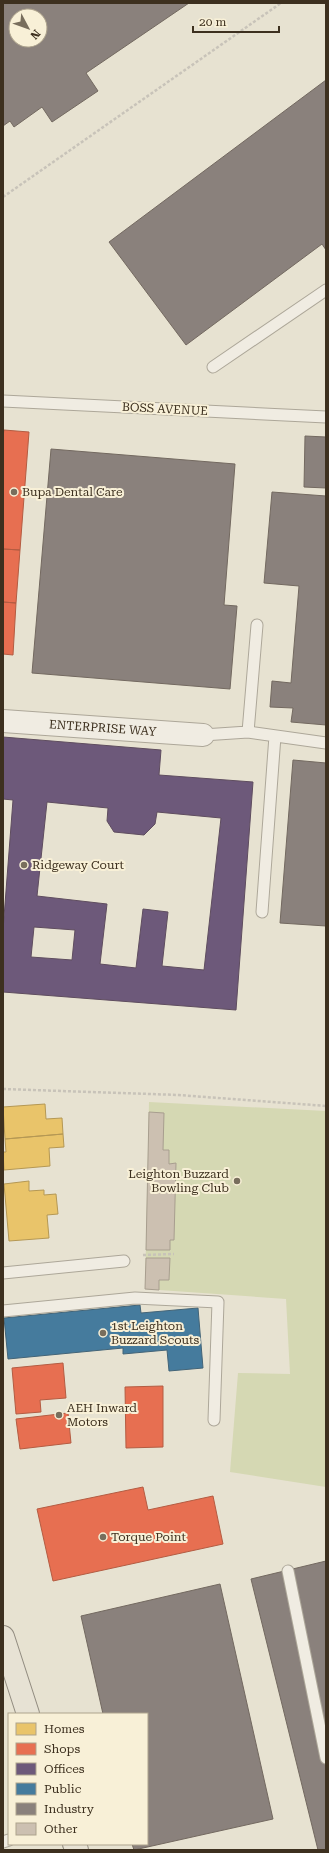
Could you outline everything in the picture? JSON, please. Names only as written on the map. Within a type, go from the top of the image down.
[{"type":"main road","points":[[3,1636],[28,1713]]},
{"type":"street","name":"ENTERPRISE WAY","points":[[3,721],[203,736]]},
{"type":"lane","points":[[213,367],[326,290]]},
{"type":"lane","name":"BOSS AVENUE","points":[[3,401],[326,416]]},
{"type":"lane","points":[[248,732],[257,625]]},
{"type":"lane","points":[[203,736],[248,732],[326,743]]},
{"type":"lane","points":[[262,912],[274,736]]},
{"type":"lane","points":[[3,1273],[124,1262]]},
{"type":"lane","points":[[3,1311],[135,1298],[218,1302],[214,1420]]},
{"type":"lane","points":[[288,1572],[326,1758]]},
{"type":"path","points":[[3,197],[281,3]]},
{"type":"path","points":[[3,1089],[179,1095],[326,1106]]},
{"type":"path","points":[[146,1254],[174,1254]]},
{"type":"green space","name":"Leighton Buzzard Bowling Club","points":[[149,1102],[326,1111],[326,1487],[230,1472],[238,1373],[290,1374],[286,1299],[145,1289]]},
{"type":"building: Homes","points":[[45,1104],[46,1119],[62,1118],[63,1134],[5,1139],[3,1107]]},
{"type":"building: Homes","points":[[63,1134],[64,1147],[49,1148],[50,1166],[4,1170],[3,1152],[6,1152],[5,1139]]},
{"type":"building: Homes","points":[[29,1181],[29,1191],[44,1190],[44,1195],[56,1194],[58,1214],[47,1215],[49,1238],[9,1241],[4,1184]]},
{"type":"building: Shops","name":"Bupa Dental Care","points":[[4,430],[29,432],[20,550],[3,549]]},
{"type":"building: Shops","points":[[3,549],[20,550],[16,603],[3,602]]},
{"type":"building: Shops","points":[[3,602],[16,603],[13,655],[3,654]]},
{"type":"building: Shops","points":[[63,1363],[66,1398],[40,1400],[41,1412],[16,1414],[12,1368]]},
{"type":"building: Shops","points":[[163,1386],[163,1447],[126,1448],[125,1387]]},
{"type":"building: Shops","points":[[68,1413],[71,1443],[20,1449],[16,1419]]},
{"type":"building: Shops","points":[[143,1487],[148,1510],[213,1496],[223,1544],[53,1581],[37,1509]]},
{"type":"building: Offices","name":"Ridgeway Court","points":[[3,737],[161,750],[159,775],[253,782],[236,1010],[3,992],[3,930],[13,800],[3,799]],"holes":[[[47,802],[108,808],[107,821],[114,832],[144,835],[155,824],[157,812],[221,818],[204,970],[162,966],[168,912],[143,909],[136,968],[100,964],[107,904],[37,896]],[[34,927],[75,930],[72,960],[31,957]]]},
{"type":"building: Public","name":"1st Leighton Buzzard Scouts","points":[[140,1305],[141,1313],[198,1308],[203,1368],[169,1371],[167,1350],[123,1354],[123,1348],[8,1359],[4,1318]]},
{"type":"building: Industry","points":[[3,3],[189,3],[86,73],[98,91],[52,122],[42,107],[14,127],[10,121],[3,126]]},
{"type":"building: Industry","points":[[326,80],[326,250],[322,244],[186,345],[109,242]]},
{"type":"building: Industry","points":[[305,436],[326,437],[326,488],[304,487]]},
{"type":"building: Industry","points":[[51,449],[235,464],[224,605],[237,606],[230,689],[32,673]]},
{"type":"building: Industry","points":[[272,492],[326,496],[326,725],[291,722],[293,708],[270,707],[272,681],[291,683],[299,586],[264,583]]},
{"type":"building: Industry","points":[[293,760],[326,763],[326,926],[280,923]]},
{"type":"building: Industry","points":[[326,1561],[326,1850],[318,1850],[251,1579]]},
{"type":"building: Industry","points":[[220,1584],[273,1819],[134,1850],[132,1845],[148,1845],[148,1713],[103,1713],[81,1616]]},
{"type":"building: Other","points":[[149,1112],[164,1113],[163,1150],[169,1150],[169,1164],[176,1163],[174,1240],[170,1240],[170,1250],[146,1250]]},
{"type":"building: Other","points":[[146,1258],[170,1258],[169,1280],[159,1280],[159,1290],[145,1289]]},
{"type":"place","name":"Bupa Dental Care","points":[[14,492]]},
{"type":"place","name":"Ridgeway Court","points":[[24,865]]},
{"type":"place","name":"Leighton Buzzard Bowling Club","points":[[237,1181]]},
{"type":"place","name":"1st Leighton Buzzard Scouts","points":[[103,1333]]},
{"type":"place","name":"AEH Inward Motors","points":[[59,1415]]},
{"type":"place","name":"Torque Point","points":[[103,1537]]}]
